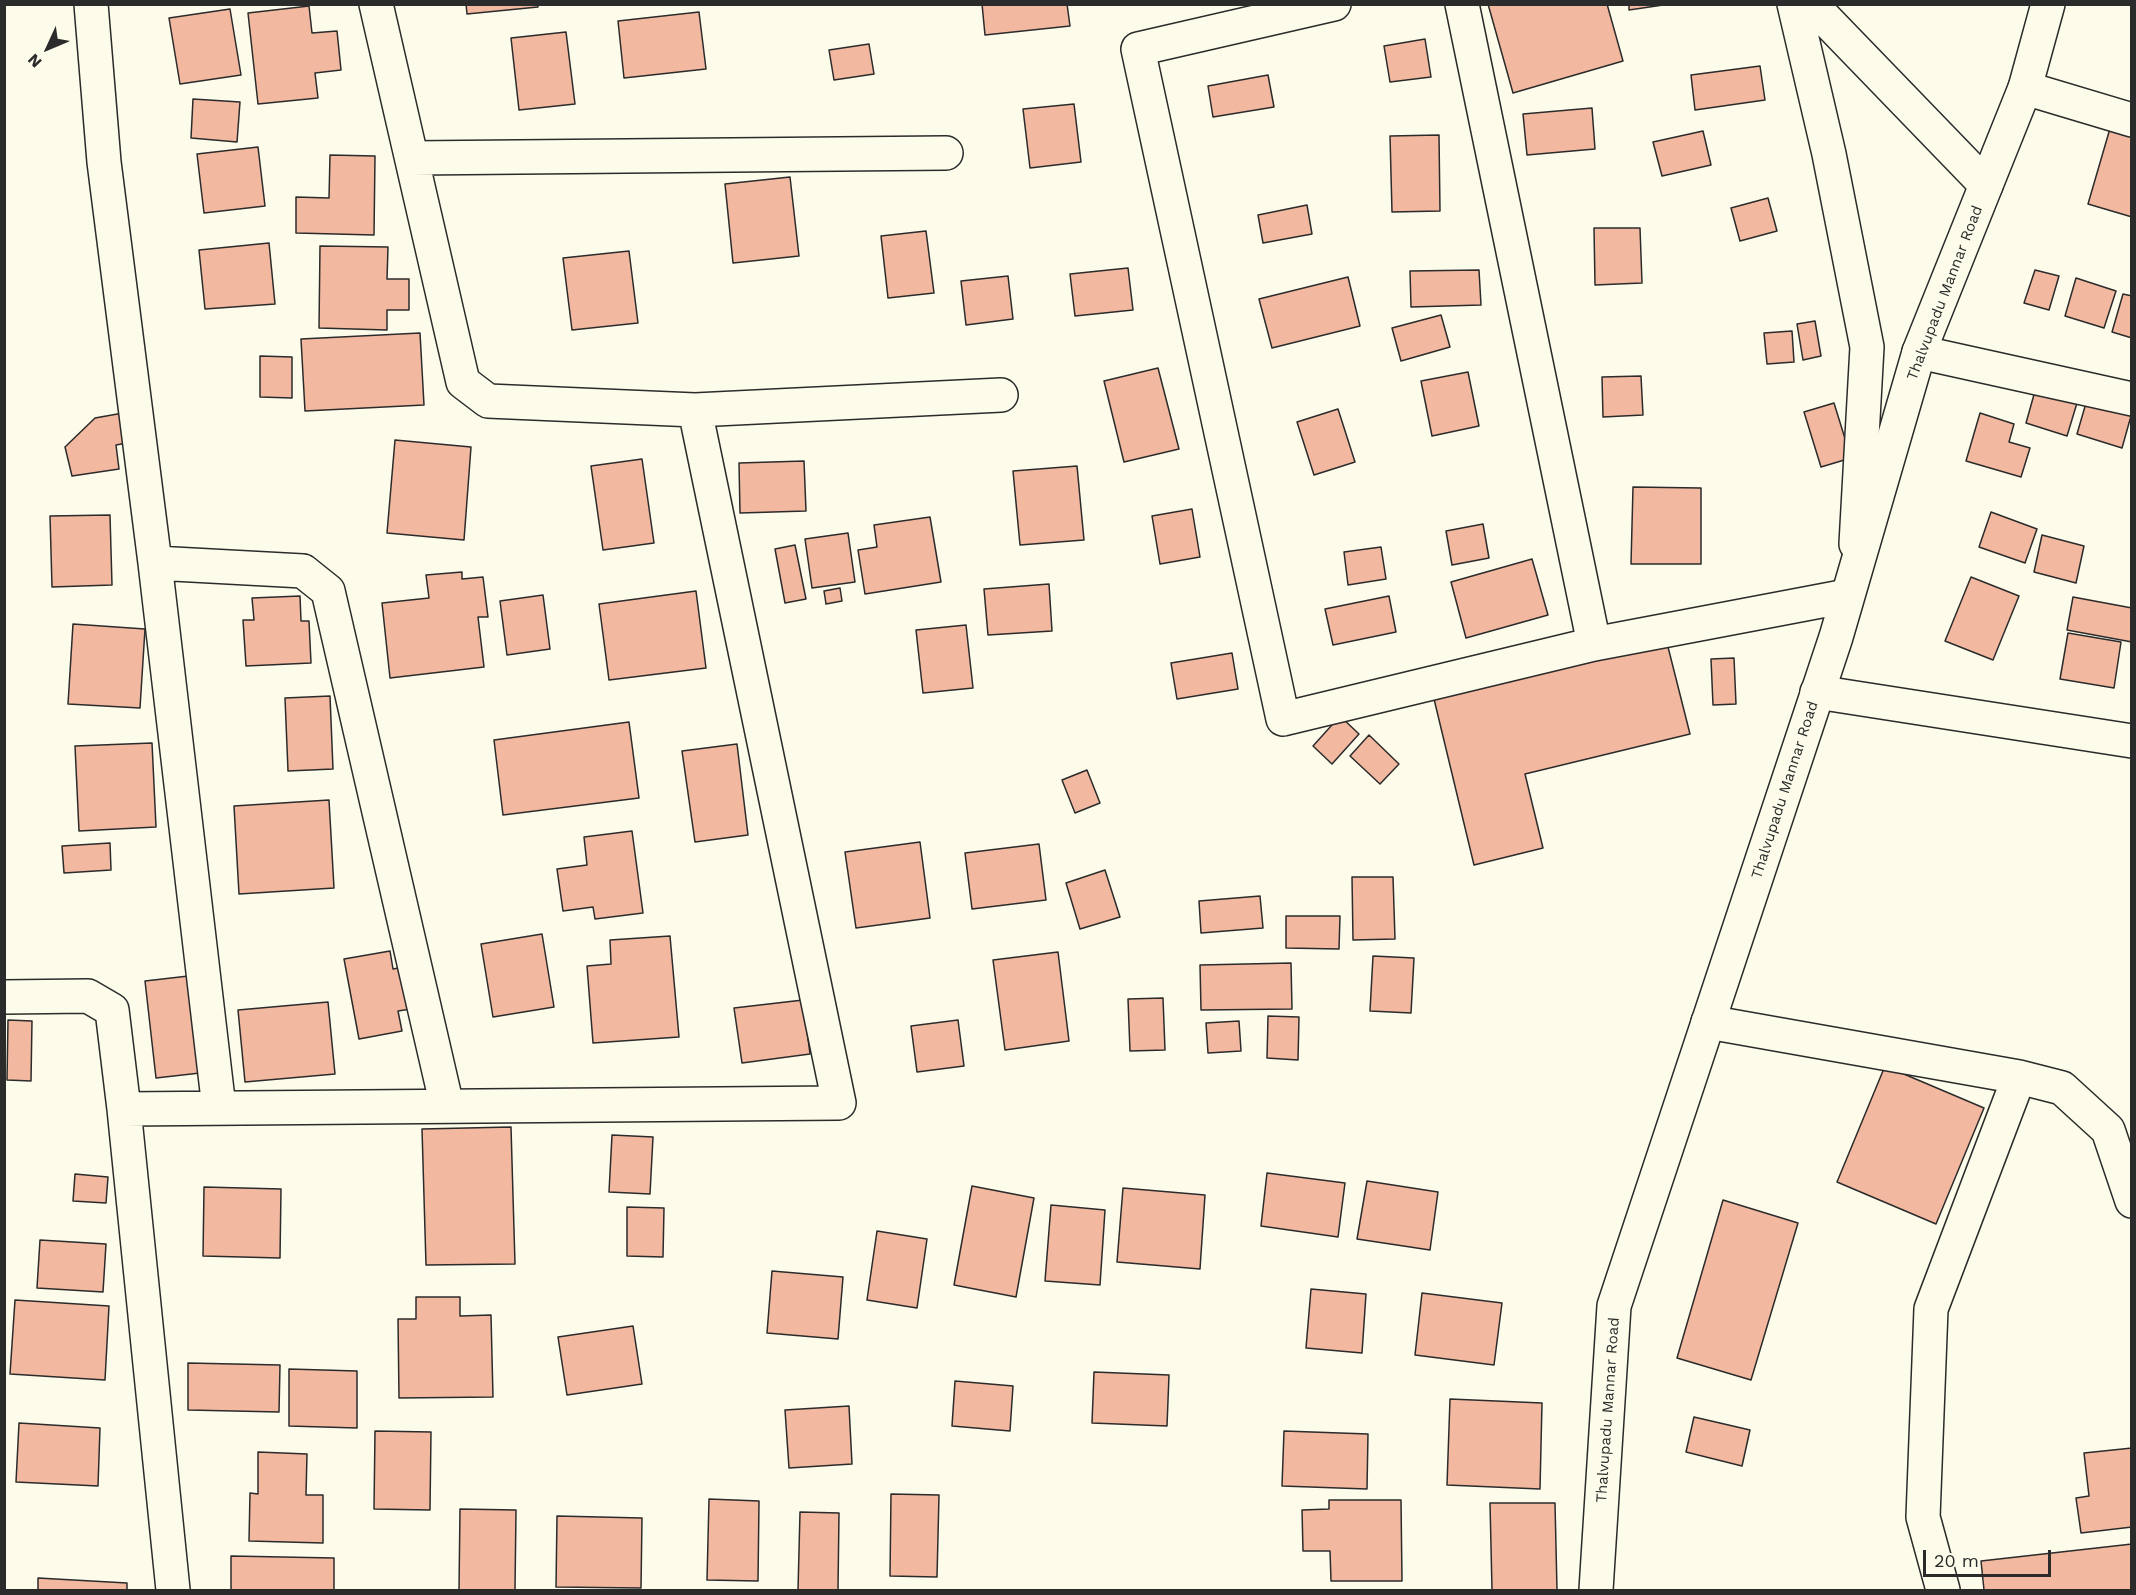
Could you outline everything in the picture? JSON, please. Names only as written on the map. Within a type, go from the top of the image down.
[{"type":"street","points":[[91,4],[104,162],[155,563],[219,1108]]},
{"type":"street","points":[[376,4],[464,382],[488,401],[695,410],[1001,395]]},
{"type":"street","points":[[1334,4],[1138,49],[1283,719],[1851,584],[1867,347],[1829,154],[1794,4]]},
{"type":"street","points":[[1462,4],[1594,644]]},
{"type":"street","points":[[1811,4],[1986,185]]},
{"type":"street","name":"Thalvupadu Mannar Road","points":[[1596,1590],[1614,1306],[1817,692],[1919,352],[2025,88],[2048,4]]},
{"type":"street","points":[[2025,88],[2132,120]]},
{"type":"street","points":[[412,158],[946,153]]},
{"type":"street","points":[[1919,352],[2132,399]]},
{"type":"street","points":[[124,1109],[839,1103],[695,410]]},
{"type":"street","points":[[155,563],[303,571],[328,591],[447,1106]]},
{"type":"street","points":[[1817,692],[2132,741]]},
{"type":"street","points":[[4,997],[88,996],[112,1010],[172,1590]]},
{"type":"street","points":[[1708,1022],[2019,1077],[2062,1088],[2108,1130],[2132,1202]]},
{"type":"street","points":[[1943,1590],[1923,1517],[1931,1310],[2019,1077]]},
{"type":"building","points":[[466,4],[537,4],[538,7],[467,14]]},
{"type":"building","points":[[982,4],[1067,4],[1070,26],[985,35]]},
{"type":"building","points":[[1488,4],[1607,4],[1623,61],[1513,93]]},
{"type":"building","points":[[1629,4],[1670,4],[1629,10]]},
{"type":"building","points":[[309,6],[312,33],[337,31],[341,70],[315,73],[318,98],[258,104],[248,13]]},
{"type":"building","points":[[230,9],[241,75],[180,84],[169,18]]},
{"type":"building","points":[[699,12],[706,69],[624,78],[618,21]]},
{"type":"building","points":[[566,32],[575,104],[519,110],[511,38]]},
{"type":"building","points":[[1425,39],[1431,77],[1390,82],[1384,46]]},
{"type":"building","points":[[869,44],[874,74],[834,80],[829,50]]},
{"type":"building","points":[[1760,66],[1765,100],[1695,110],[1691,75]]},
{"type":"building","points":[[1268,75],[1274,107],[1213,117],[1208,86]]},
{"type":"building","points":[[193,99],[240,102],[237,142],[191,138]]},
{"type":"building","points":[[1074,104],[1081,162],[1030,168],[1023,109]]},
{"type":"building","points":[[1592,108],[1595,149],[1527,155],[1523,114]]},
{"type":"building","points":[[2111,125],[2132,131],[2132,217],[2088,204]]},
{"type":"building","points":[[1703,131],[1711,165],[1662,176],[1653,142]]},
{"type":"building","points":[[1439,135],[1440,211],[1392,212],[1390,136]]},
{"type":"building","points":[[258,147],[265,206],[204,213],[197,154]]},
{"type":"building","points":[[330,155],[375,156],[374,235],[296,233],[296,197],[329,198]]},
{"type":"building","points":[[790,177],[799,256],[733,263],[725,184]]},
{"type":"building","points":[[1768,198],[1777,231],[1740,241],[1731,208]]},
{"type":"building","points":[[1307,205],[1312,234],[1263,243],[1258,215]]},
{"type":"building","points":[[1594,228],[1640,228],[1642,283],[1595,285]]},
{"type":"building","points":[[926,231],[934,293],[888,298],[881,236]]},
{"type":"building","points":[[269,243],[275,304],[205,309],[199,250]]},
{"type":"building","points":[[320,246],[388,247],[387,279],[409,279],[409,310],[387,310],[387,330],[319,328]]},
{"type":"building","points":[[629,251],[638,323],[572,330],[563,258]]},
{"type":"building","points":[[1128,268],[1133,310],[1075,316],[1070,274]]},
{"type":"building","points":[[1479,270],[1481,305],[1411,307],[1410,271]]},
{"type":"building","points":[[2035,270],[2059,276],[2049,310],[2024,303]]},
{"type":"building","points":[[1008,276],[1013,319],[966,325],[961,281]]},
{"type":"building","points":[[1348,277],[1360,326],[1272,348],[1259,299]]},
{"type":"building","points":[[2076,278],[2116,291],[2104,328],[2065,316]]},
{"type":"building","points":[[2123,294],[2132,296],[2132,338],[2112,332]]},
{"type":"building","points":[[1441,315],[1450,347],[1401,361],[1392,328]]},
{"type":"building","points":[[1815,321],[1821,356],[1803,360],[1797,324]]},
{"type":"building","points":[[1792,331],[1794,362],[1767,364],[1764,333]]},
{"type":"building","points":[[420,333],[424,405],[305,411],[301,339]]},
{"type":"building","points":[[260,356],[292,357],[292,398],[260,397]]},
{"type":"building","points":[[1158,368],[1179,449],[1124,462],[1104,381]]},
{"type":"building","points":[[1468,372],[1479,426],[1432,436],[1421,381]]},
{"type":"building","points":[[1641,376],[1643,415],[1603,417],[1602,377]]},
{"type":"building","points":[[2035,391],[2077,403],[2067,436],[2026,423]]},
{"type":"building","points":[[1834,403],[1851,458],[1821,467],[1804,412]]},
{"type":"building","points":[[2086,403],[2131,416],[2122,448],[2077,434]]},
{"type":"building","points":[[1338,409],[1355,462],[1314,475],[1297,422]]},
{"type":"building","points":[[123,413],[127,443],[116,445],[119,469],[72,476],[65,447],[95,418]]},
{"type":"building","points":[[1980,413],[2014,424],[2009,442],[2030,448],[2021,477],[1966,461]]},
{"type":"building","points":[[395,440],[471,447],[464,540],[387,533]]},
{"type":"building","points":[[642,459],[654,543],[603,550],[591,466]]},
{"type":"building","points":[[804,461],[806,511],[740,513],[739,463]]},
{"type":"building","points":[[1077,466],[1084,540],[1020,545],[1013,471]]},
{"type":"building","points":[[1633,487],[1701,488],[1701,564],[1631,564]]},
{"type":"building","points":[[1192,509],[1200,557],[1160,564],[1152,516]]},
{"type":"building","points":[[1991,512],[2037,529],[2025,563],[1979,547]]},
{"type":"building","points":[[110,515],[112,585],[52,587],[50,516]]},
{"type":"building","points":[[930,517],[941,582],[865,594],[858,550],[877,547],[874,525]]},
{"type":"building","points":[[1483,524],[1489,558],[1452,565],[1446,531]]},
{"type":"building","points":[[848,533],[855,582],[812,588],[805,539]]},
{"type":"building","points":[[2042,535],[2084,546],[2076,583],[2034,572]]},
{"type":"building","points":[[795,545],[806,599],[785,603],[775,549]]},
{"type":"building","points":[[1381,547],[1386,579],[1348,585],[1344,552]]},
{"type":"building","points":[[1532,559],[1548,615],[1466,638],[1451,582]]},
{"type":"building","points":[[462,572],[462,579],[483,577],[488,617],[478,617],[484,667],[390,678],[382,603],[429,598],[426,575]]},
{"type":"building","points":[[1971,577],[2019,596],[1993,660],[1945,641]]},
{"type":"building","points":[[1049,584],[1052,631],[988,635],[984,589]]},
{"type":"building","points":[[840,588],[842,601],[826,604],[824,591]]},
{"type":"building","points":[[696,591],[706,668],[609,680],[599,604]]},
{"type":"building","points":[[543,595],[550,649],[507,655],[500,601]]},
{"type":"building","points":[[300,596],[301,621],[309,621],[311,663],[246,666],[243,620],[254,620],[252,598]]},
{"type":"building","points":[[1389,596],[1396,632],[1333,645],[1325,609]]},
{"type":"building","points":[[2073,597],[2132,608],[2132,642],[2067,630]]},
{"type":"building","points":[[73,624],[145,629],[140,708],[68,704]]},
{"type":"building","points":[[966,625],[973,688],[923,693],[916,630]]},
{"type":"building","points":[[2068,633],[2121,642],[2114,688],[2060,679]]},
{"type":"building","points":[[1667,643],[1690,734],[1525,774],[1543,848],[1474,865],[1434,699]]},
{"type":"building","points":[[1232,653],[1238,689],[1177,699],[1171,663]]},
{"type":"building","points":[[1734,658],[1736,704],[1713,705],[1711,659]]},
{"type":"building","points":[[330,696],[333,769],[288,771],[285,698]]},
{"type":"building","points":[[1340,716],[1359,734],[1332,764],[1313,746]]},
{"type":"building","points":[[629,722],[639,798],[503,815],[494,740]]},
{"type":"building","points":[[1369,735],[1399,764],[1380,784],[1350,756]]},
{"type":"building","points":[[152,743],[156,827],[79,831],[75,746]]},
{"type":"building","points":[[737,744],[748,835],[695,842],[682,751]]},
{"type":"building","points":[[1087,770],[1100,803],[1075,813],[1062,780]]},
{"type":"building","points":[[329,800],[334,888],[239,894],[234,806]]},
{"type":"building","points":[[632,831],[643,913],[595,919],[593,907],[563,911],[557,869],[587,865],[584,837]]},
{"type":"building","points":[[920,842],[930,918],[856,928],[845,852]]},
{"type":"building","points":[[110,843],[111,870],[64,873],[62,846]]},
{"type":"building","points":[[1039,844],[1046,900],[972,909],[965,853]]},
{"type":"building","points":[[1105,870],[1120,917],[1080,929],[1066,883]]},
{"type":"building","points":[[1352,877],[1393,877],[1395,939],[1353,940]]},
{"type":"building","points":[[1260,896],[1263,928],[1201,933],[1199,901]]},
{"type":"building","points":[[1286,916],[1340,916],[1339,949],[1286,948]]},
{"type":"building","points":[[542,934],[554,1007],[493,1017],[481,944]]},
{"type":"building","points":[[670,936],[679,1037],[593,1043],[587,966],[611,964],[610,940]]},
{"type":"building","points":[[390,951],[393,969],[409,966],[417,1008],[398,1011],[402,1031],[359,1039],[344,959]]},
{"type":"building","points":[[1058,952],[1069,1041],[1005,1050],[993,960]]},
{"type":"building","points":[[1373,956],[1414,958],[1411,1013],[1370,1011]]},
{"type":"building","points":[[1291,963],[1292,1009],[1201,1010],[1200,965]]},
{"type":"building","points":[[197,975],[209,1072],[156,1078],[145,981]]},
{"type":"building","points":[[1163,998],[1165,1050],[1130,1051],[1128,999]]},
{"type":"building","points":[[803,1000],[810,1054],[742,1063],[734,1008]]},
{"type":"building","points":[[328,1002],[335,1074],[245,1082],[238,1010]]},
{"type":"building","points":[[1268,1016],[1299,1017],[1298,1060],[1267,1058]]},
{"type":"building","points":[[8,1020],[32,1021],[31,1081],[7,1080]]},
{"type":"building","points":[[958,1020],[964,1066],[917,1072],[911,1026]]},
{"type":"building","points":[[1239,1021],[1241,1051],[1208,1053],[1206,1023]]},
{"type":"building","points":[[1885,1066],[1984,1108],[1936,1224],[1837,1182]]},
{"type":"building","points":[[511,1127],[515,1264],[426,1265],[422,1129]]},
{"type":"building","points":[[612,1135],[653,1137],[650,1194],[609,1192]]},
{"type":"building","points":[[1267,1173],[1345,1183],[1338,1237],[1261,1226]]},
{"type":"building","points":[[75,1174],[108,1177],[106,1203],[73,1201]]},
{"type":"building","points":[[1367,1181],[1438,1192],[1430,1250],[1357,1239]]},
{"type":"building","points":[[972,1186],[1034,1198],[1016,1297],[954,1285]]},
{"type":"building","points":[[204,1187],[281,1189],[280,1258],[203,1256]]},
{"type":"building","points":[[1123,1188],[1205,1195],[1200,1269],[1117,1262]]},
{"type":"building","points":[[1723,1200],[1798,1223],[1751,1380],[1677,1358]]},
{"type":"building","points":[[1051,1205],[1105,1210],[1100,1285],[1045,1281]]},
{"type":"building","points":[[627,1207],[664,1208],[663,1257],[627,1256]]},
{"type":"building","points":[[877,1231],[927,1239],[917,1308],[867,1300]]},
{"type":"building","points":[[40,1240],[106,1244],[103,1292],[37,1288]]},
{"type":"building","points":[[772,1271],[843,1277],[838,1339],[767,1333]]},
{"type":"building","points":[[1311,1289],[1366,1294],[1362,1353],[1306,1348]]},
{"type":"building","points":[[1422,1293],[1502,1303],[1494,1365],[1415,1355]]},
{"type":"building","points":[[416,1297],[460,1297],[460,1316],[491,1315],[493,1397],[399,1398],[398,1319],[416,1319]]},
{"type":"building","points":[[15,1300],[109,1306],[105,1380],[10,1374]]},
{"type":"building","points":[[633,1326],[642,1384],[567,1395],[558,1337]]},
{"type":"building","points":[[188,1363],[280,1365],[279,1412],[188,1410]]},
{"type":"building","points":[[289,1369],[357,1371],[357,1428],[289,1426]]},
{"type":"building","points":[[1094,1372],[1169,1375],[1167,1426],[1092,1423]]},
{"type":"building","points":[[955,1381],[1013,1386],[1010,1431],[952,1426]]},
{"type":"building","points":[[1450,1399],[1542,1403],[1540,1489],[1447,1485]]},
{"type":"building","points":[[849,1406],[852,1464],[789,1468],[785,1410]]},
{"type":"building","points":[[1694,1417],[1750,1430],[1742,1466],[1686,1452]]},
{"type":"building","points":[[19,1423],[100,1428],[98,1486],[16,1482]]},
{"type":"building","points":[[375,1431],[431,1432],[430,1510],[374,1509]]},
{"type":"building","points":[[1284,1431],[1368,1434],[1367,1489],[1282,1486]]},
{"type":"building","points":[[2132,1448],[2132,1527],[2081,1533],[2076,1498],[2089,1496],[2084,1453]]},
{"type":"building","points":[[258,1452],[307,1454],[306,1495],[323,1495],[323,1543],[249,1541],[250,1493],[258,1494]]},
{"type":"building","points":[[891,1494],[939,1495],[937,1577],[890,1576]]},
{"type":"building","points":[[709,1499],[759,1501],[758,1581],[707,1580]]},
{"type":"building","points":[[1329,1500],[1401,1500],[1402,1581],[1331,1581],[1330,1551],[1303,1551],[1302,1510],[1329,1509]]},
{"type":"building","points":[[1490,1503],[1555,1503],[1557,1590],[1492,1590]]},
{"type":"building","points":[[460,1509],[516,1510],[515,1590],[459,1590]]},
{"type":"building","points":[[800,1512],[839,1513],[838,1590],[798,1590]]},
{"type":"building","points":[[557,1516],[642,1518],[641,1588],[556,1587]]},
{"type":"building","points":[[2132,1544],[2132,1590],[1984,1590],[1981,1561]]},
{"type":"building","points":[[231,1556],[334,1558],[334,1590],[231,1590]]},
{"type":"building","points":[[38,1578],[127,1583],[127,1590],[38,1590]]}]
